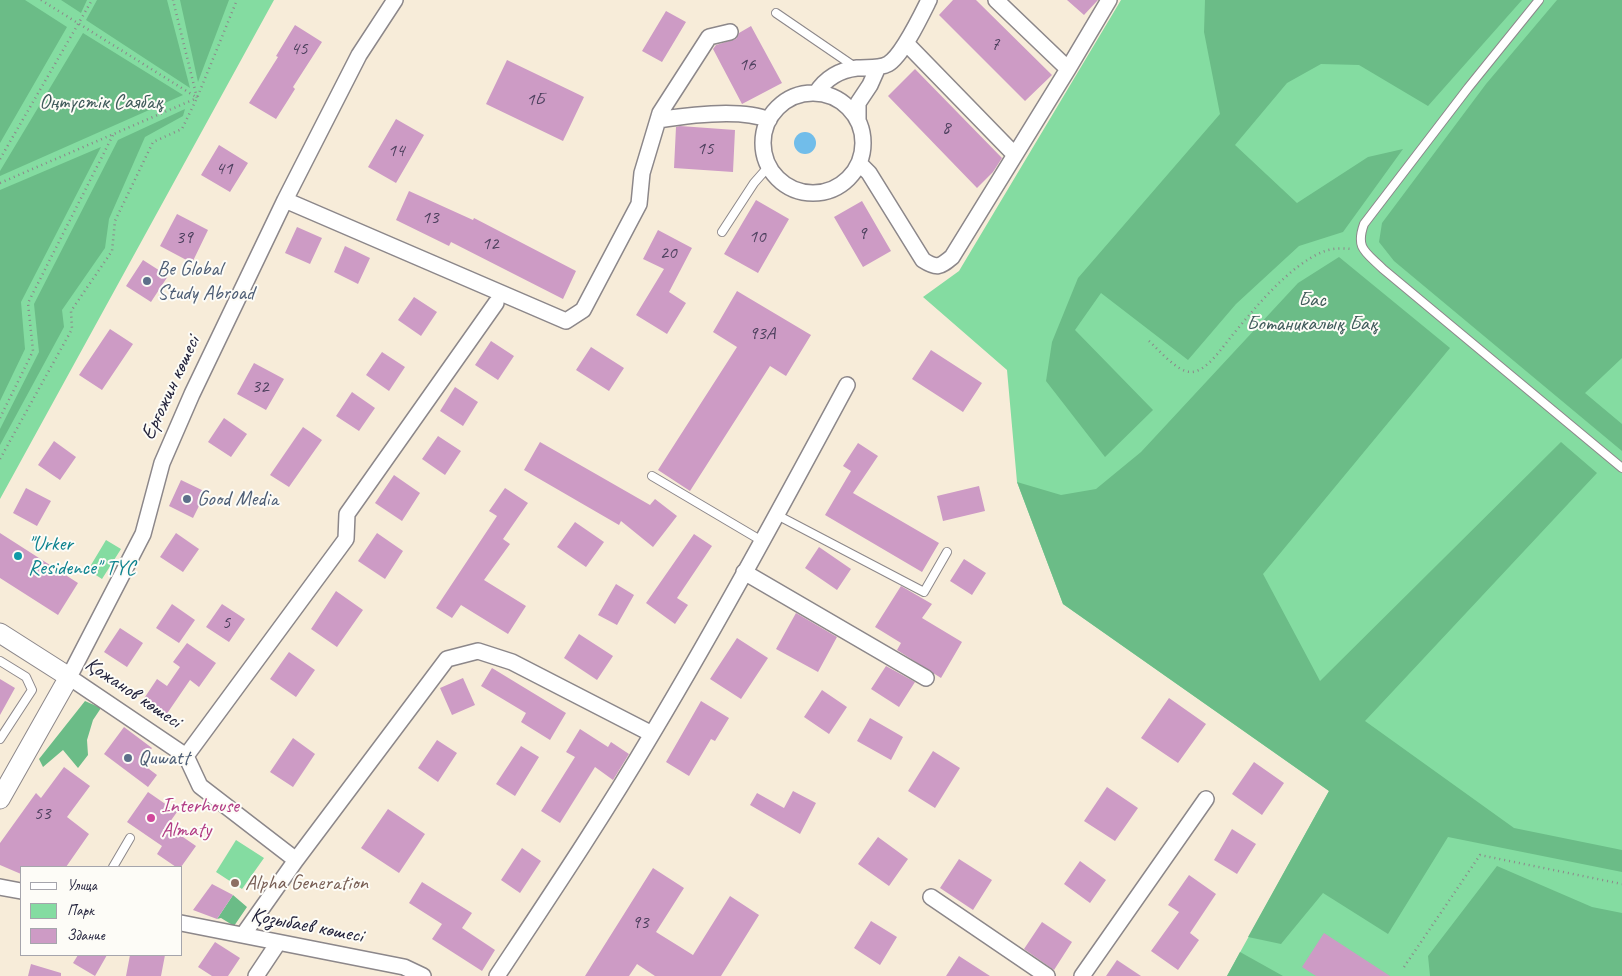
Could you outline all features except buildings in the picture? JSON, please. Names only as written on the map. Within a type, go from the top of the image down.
[{"type":"street","name":"Ерғожин көшесі","points":[[0,799],[69,676],[143,534],[162,463],[192,394],[285,200],[359,55],[395,0]]},
{"type":"street","points":[[816,93],[824,81],[839,73],[857,68],[878,67],[888,64],[906,43],[929,0]]},
{"type":"street","points":[[996,0],[1068,70]]},
{"type":"street","points":[[859,163],[869,173],[923,260],[933,266],[942,265],[952,257],[1068,70],[1109,0]]},
{"type":"street","points":[[285,200],[566,321],[583,310],[639,204],[642,173],[660,113],[709,37],[730,32]]},
{"type":"street","points":[[906,43],[1015,155]]},
{"type":"street","points":[[858,120],[858,104],[870,85],[878,67]]},
{"type":"street","points":[[816,93],[829,96],[840,101],[850,109],[858,120],[862,130],[862,153],[859,163],[850,178],[839,186],[826,191],[812,193],[798,191],[786,185],[769,166],[764,149],[764,134],[769,120],[777,108],[789,99],[802,94],[816,93]]},
{"type":"street","points":[[658,120],[692,114],[756,114],[769,120]]},
{"type":"street","points":[[186,756],[346,539],[347,514],[496,303]]},
{"type":"street","points":[[498,976],[566,873],[652,734],[777,515],[847,385]]},
{"type":"street","points":[[744,572],[926,678]]},
{"type":"street","name":"Қожанов көшесі","points":[[0,633],[69,676],[186,756],[200,786],[296,860]]},
{"type":"street","points":[[243,935],[296,860],[447,660],[478,650],[512,662],[652,734]]},
{"type":"street","points":[[1082,976],[1206,798]]},
{"type":"street","points":[[0,887],[20,891]]},
{"type":"street","points":[[931,896],[1047,976]]},
{"type":"street","name":"Қозыбаев көшесі","points":[[182,923],[404,967],[423,976]]},
{"type":"street","points":[[256,976],[278,943]]},
{"type":"lane","points":[[1539,0],[1468,88],[1364,224],[1359,238],[1363,250],[1383,269],[1622,468]]},
{"type":"lane","points":[[776,13],[857,68]]},
{"type":"lane","points":[[722,232],[754,183],[769,166]]},
{"type":"lane","points":[[652,476],[762,541]]},
{"type":"lane","points":[[777,515],[924,592],[947,552]]},
{"type":"lane","points":[[0,661],[26,677],[32,690],[0,739]]},
{"type":"lane","points":[[114,866],[130,838]]},
{"type":"path","points":[[41,0],[197,98]]},
{"type":"path","points":[[0,159],[92,0]]},
{"type":"path","points":[[173,0],[197,98]]},
{"type":"path","points":[[0,459],[72,329],[72,311],[112,251],[115,221],[153,142],[182,129],[197,98],[237,0]]},
{"type":"path","points":[[0,183],[197,98]]},
{"type":"path","points":[[0,418],[33,351],[28,303],[113,134]]},
{"type":"path","points":[[1149,341],[1180,370],[1192,372],[1201,369],[1216,356],[1245,319],[1291,272],[1309,259],[1326,251],[1344,248],[1363,250]]},
{"type":"path","points":[[1404,967],[1480,855],[1622,884]]},
{"type":"green space","name":"Оңтүстік Саябақ","points":[[0,0],[274,0],[0,499]]},
{"type":"green space","points":[[0,0],[25,0],[67,27],[0,143]]},
{"type":"green space","points":[[61,0],[87,0],[81,13]]},
{"type":"green space","points":[[97,0],[167,0],[190,88],[86,20]]},
{"type":"green space","points":[[180,0],[229,0],[198,82]]},
{"type":"green space","name":"Бас Ботаникалық Бақ","points":[[1121,0],[1622,0],[1622,976],[1227,976],[1329,791],[1063,604],[1017,482],[1007,370],[923,297],[959,271]]},
{"type":"green space","points":[[1205,0],[1522,0],[1428,106],[1359,65],[1321,64],[1287,83],[1235,145],[1297,203],[1368,157],[1403,149],[1343,232],[1299,246],[1236,304],[1188,360],[1101,293],[1075,330],[1153,410],[1105,457],[1046,381],[1052,342],[1078,278],[1220,114],[1204,32]]},
{"type":"green space","points":[[1557,0],[1622,0],[1622,358],[1585,393],[1622,424],[1622,451],[1394,261],[1379,242],[1382,223],[1486,84]]},
{"type":"green space","points":[[83,33],[183,95],[0,176],[0,171]]},
{"type":"green space","points":[[185,109],[183,116],[145,137],[109,219],[105,248],[62,310],[64,327],[0,445],[0,429],[39,352],[34,304],[118,140]]},
{"type":"green space","points":[[101,147],[21,302],[25,349],[0,401],[0,190]]},
{"type":"green space","points":[[1339,257],[1450,348],[1263,574],[1320,681],[1561,442],[1597,473],[1365,721],[1514,828],[1622,850],[1622,872],[1448,837],[1388,934],[1323,893],[1281,944],[1248,937],[1329,791],[1063,604],[1017,482],[1061,495],[1096,489],[1141,452],[1298,283]]},
{"type":"green space","points":[[106,540],[121,549],[102,579],[88,570]]},
{"type":"green space","points":[[85,701],[101,708],[93,720],[87,740],[88,755],[78,768],[63,750],[43,767],[39,759]]},
{"type":"green space","points":[[236,840],[264,858],[242,889],[216,872]]},
{"type":"green space","points":[[1497,866],[1592,907],[1622,913],[1622,976],[1430,976],[1428,956]]},
{"type":"green space","points":[[233,895],[247,907],[234,926],[221,918],[217,919]]},
{"type":"green space","points":[[1240,952],[1283,976],[1227,976]]},
{"type":"water","points":[[805,132],[813,135],[816,143],[813,151],[805,154],[797,151],[794,143],[797,135]]},
{"type":"place","name":"Be Global Study Abroad","points":[[147,281]]},
{"type":"place","name":"Good Media","points":[[187,499]]},
{"type":"place","name":"\"Urker Residence\" ТҮС","points":[[18,556]]},
{"type":"place","name":"Quwatt","points":[[128,758]]},
{"type":"place","name":"Interhouse Almaty","points":[[151,818]]},
{"type":"place","name":"Alpha Generation","points":[[235,883]]}]
